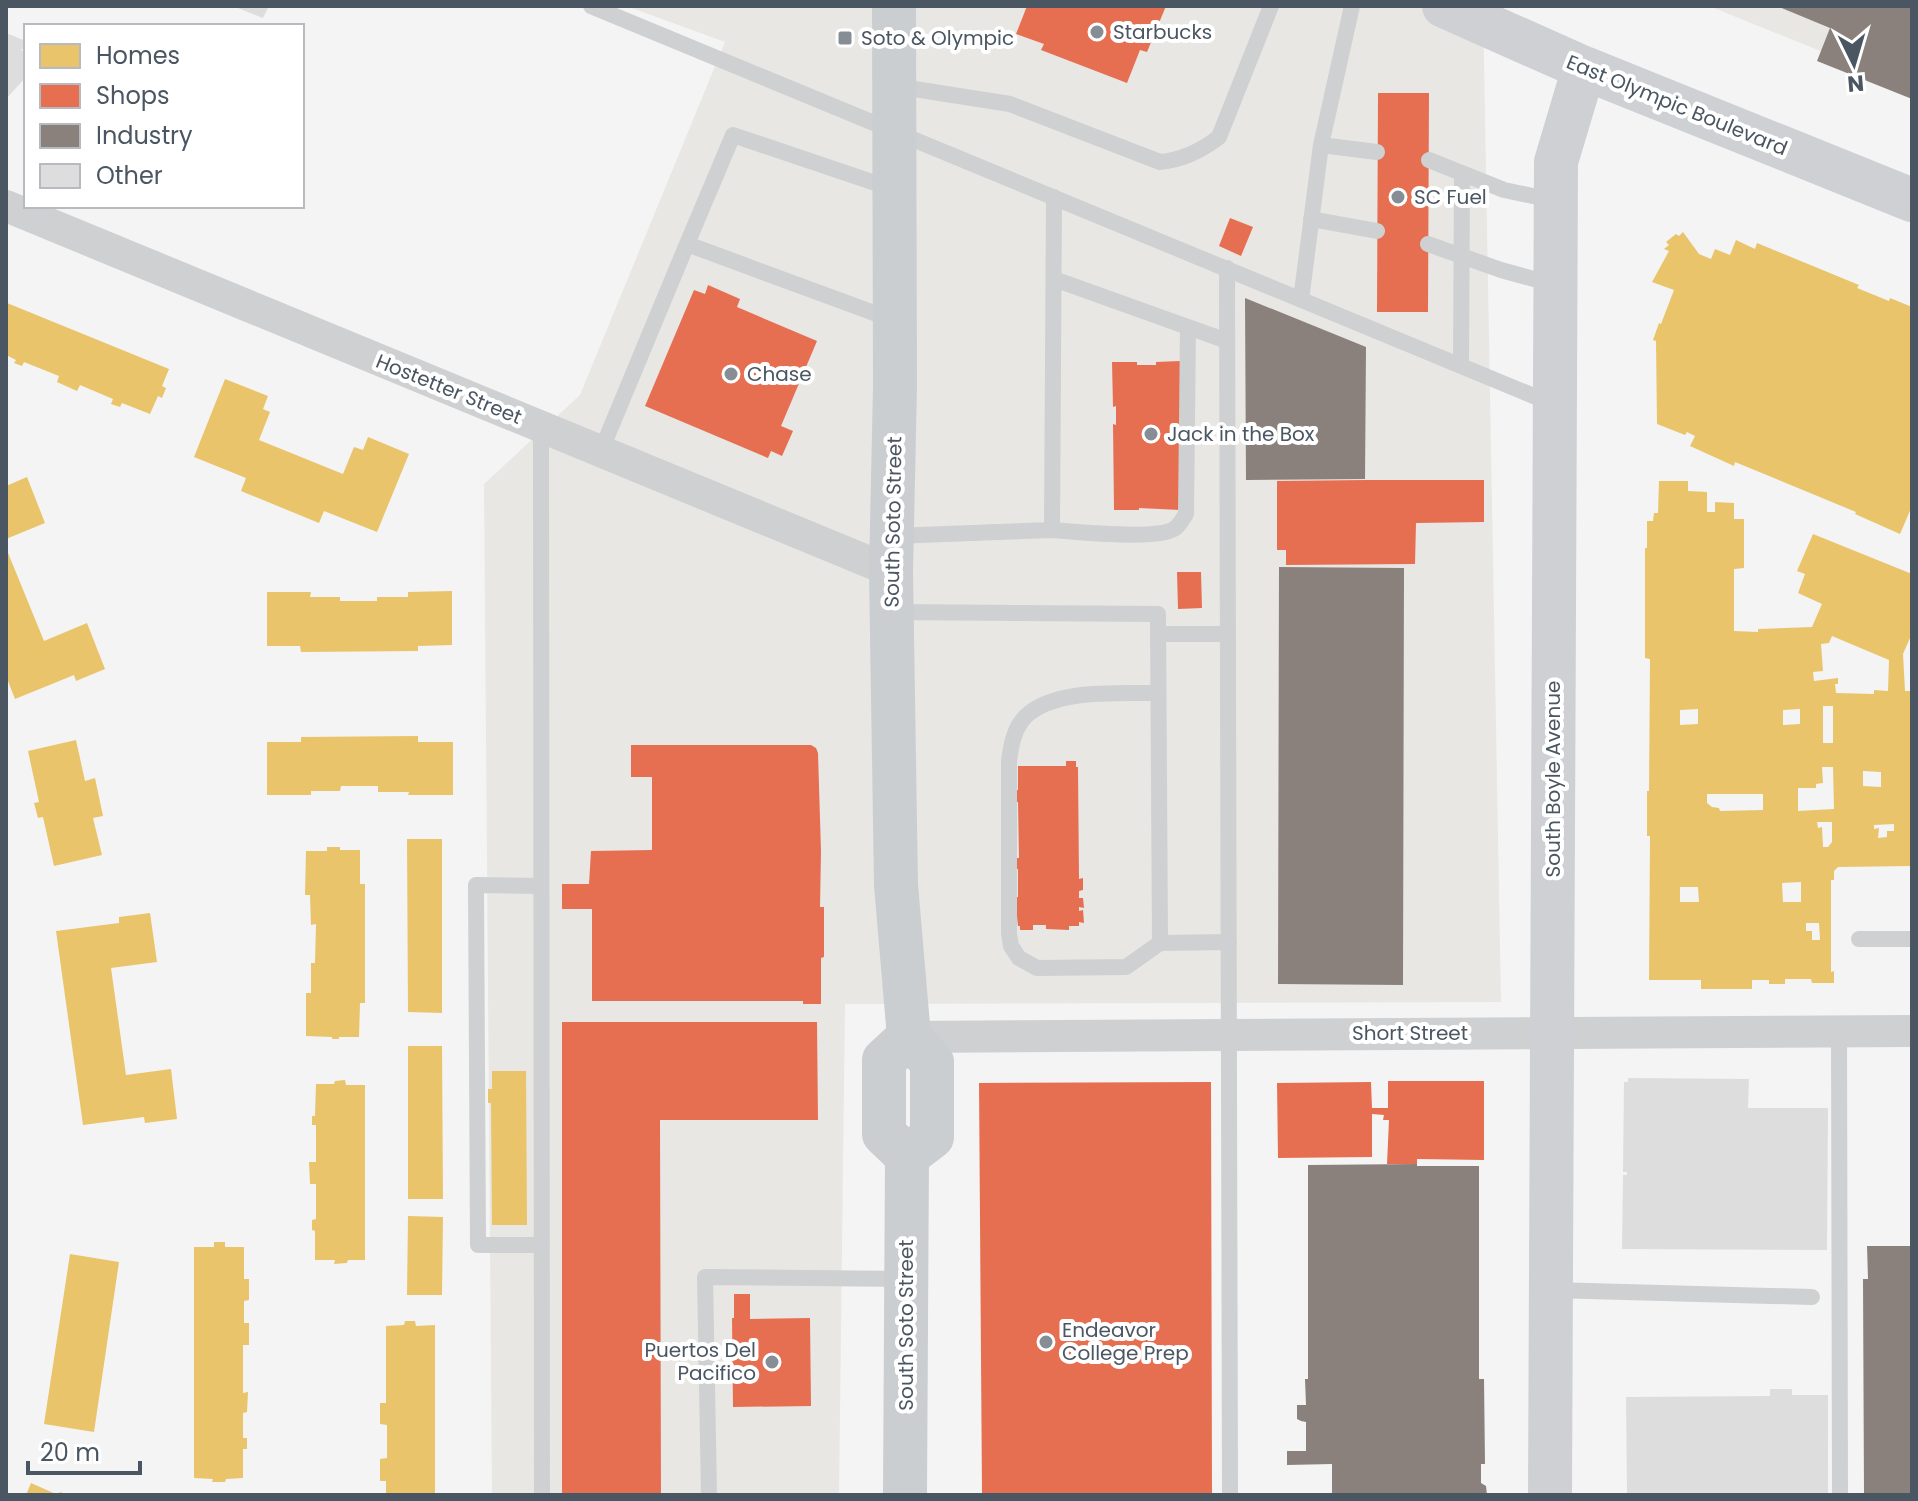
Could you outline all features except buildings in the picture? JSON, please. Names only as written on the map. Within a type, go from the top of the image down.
[{"type":"main road","name":"South Soto Street","points":[[894,6],[892,573],[896,885],[909,1037],[884,1060],[884,1134],[907,1156],[905,1495]]},
{"type":"main road","name":"East Olympic Boulevard","points":[[1444,6],[1584,68],[1912,200]]},
{"type":"main road","name":"South Boyle Avenue","points":[[1550,1495],[1556,162],[1584,68]]},
{"type":"street","name":"Hostetter Street","points":[[6,206],[892,573]]},
{"type":"street","name":"Short Street","points":[[909,1037],[1912,1031]]},
{"type":"lane","points":[[591,6],[1555,405]]},
{"type":"lane","points":[[894,86],[1010,104],[1160,162],[1176,160],[1205,148],[1219,137],[1271,6]]},
{"type":"lane","points":[[1301,300],[1321,145],[1352,6]]},
{"type":"lane","points":[[601,451],[733,135],[894,189]]},
{"type":"lane","points":[[1321,145],[1377,152]]},
{"type":"lane","points":[[1429,160],[1504,190],[1556,201]]},
{"type":"lane","points":[[1461,366],[1462,173]]},
{"type":"lane","points":[[1052,530],[1054,197]]},
{"type":"lane","points":[[1311,219],[1377,231]]},
{"type":"lane","points":[[687,244],[894,321]]},
{"type":"lane","points":[[1428,244],[1556,285]]},
{"type":"lane","points":[[1227,268],[1230,1495]]},
{"type":"lane","points":[[1054,279],[1227,341]]},
{"type":"lane","points":[[892,573],[1052,530],[1163,534],[1177,527],[1186,514],[1188,327]]},
{"type":"lane","points":[[541,427],[542,1495]]},
{"type":"lane","points":[[892,573],[1158,614],[1160,943]]},
{"type":"lane","points":[[1158,634],[1228,634]]},
{"type":"lane","points":[[1158,693],[1072,695],[1055,699],[1025,716],[1016,730],[1009,761],[1011,946],[1019,958],[1037,968],[1126,967],[1160,943],[1229,942]]},
{"type":"lane","points":[[541,886],[476,885],[476,901],[478,1245],[542,1245]]},
{"type":"lane","points":[[1859,939],[1912,939]]},
{"type":"lane","points":[[1839,1032],[1840,1495]]},
{"type":"lane","points":[[709,1495],[705,1277],[906,1279]]},
{"type":"lane","points":[[1550,1290],[1812,1297]]},
{"type":"shaded area","points":[[626,6],[1483,6],[1501,1002],[845,1004],[839,1495],[492,1495],[484,484],[580,395],[725,42]]},
{"type":"shaded area","points":[[1709,6],[1912,6],[1912,88]]},
{"type":"place","name":"Starbucks","points":[[1097,32]]},
{"type":"place","name":"Soto & Olympic","points":[[845,38]]},
{"type":"place","name":"SC Fuel","points":[[1398,197]]},
{"type":"place","name":"Chase","points":[[731,374]]},
{"type":"place","name":"Jack in the Box","points":[[1151,434]]},
{"type":"place","name":"Endeavor College Prep","points":[[1046,1342]]},
{"type":"place","name":"Puertos Del Pacifico","points":[[772,1362]]}]
